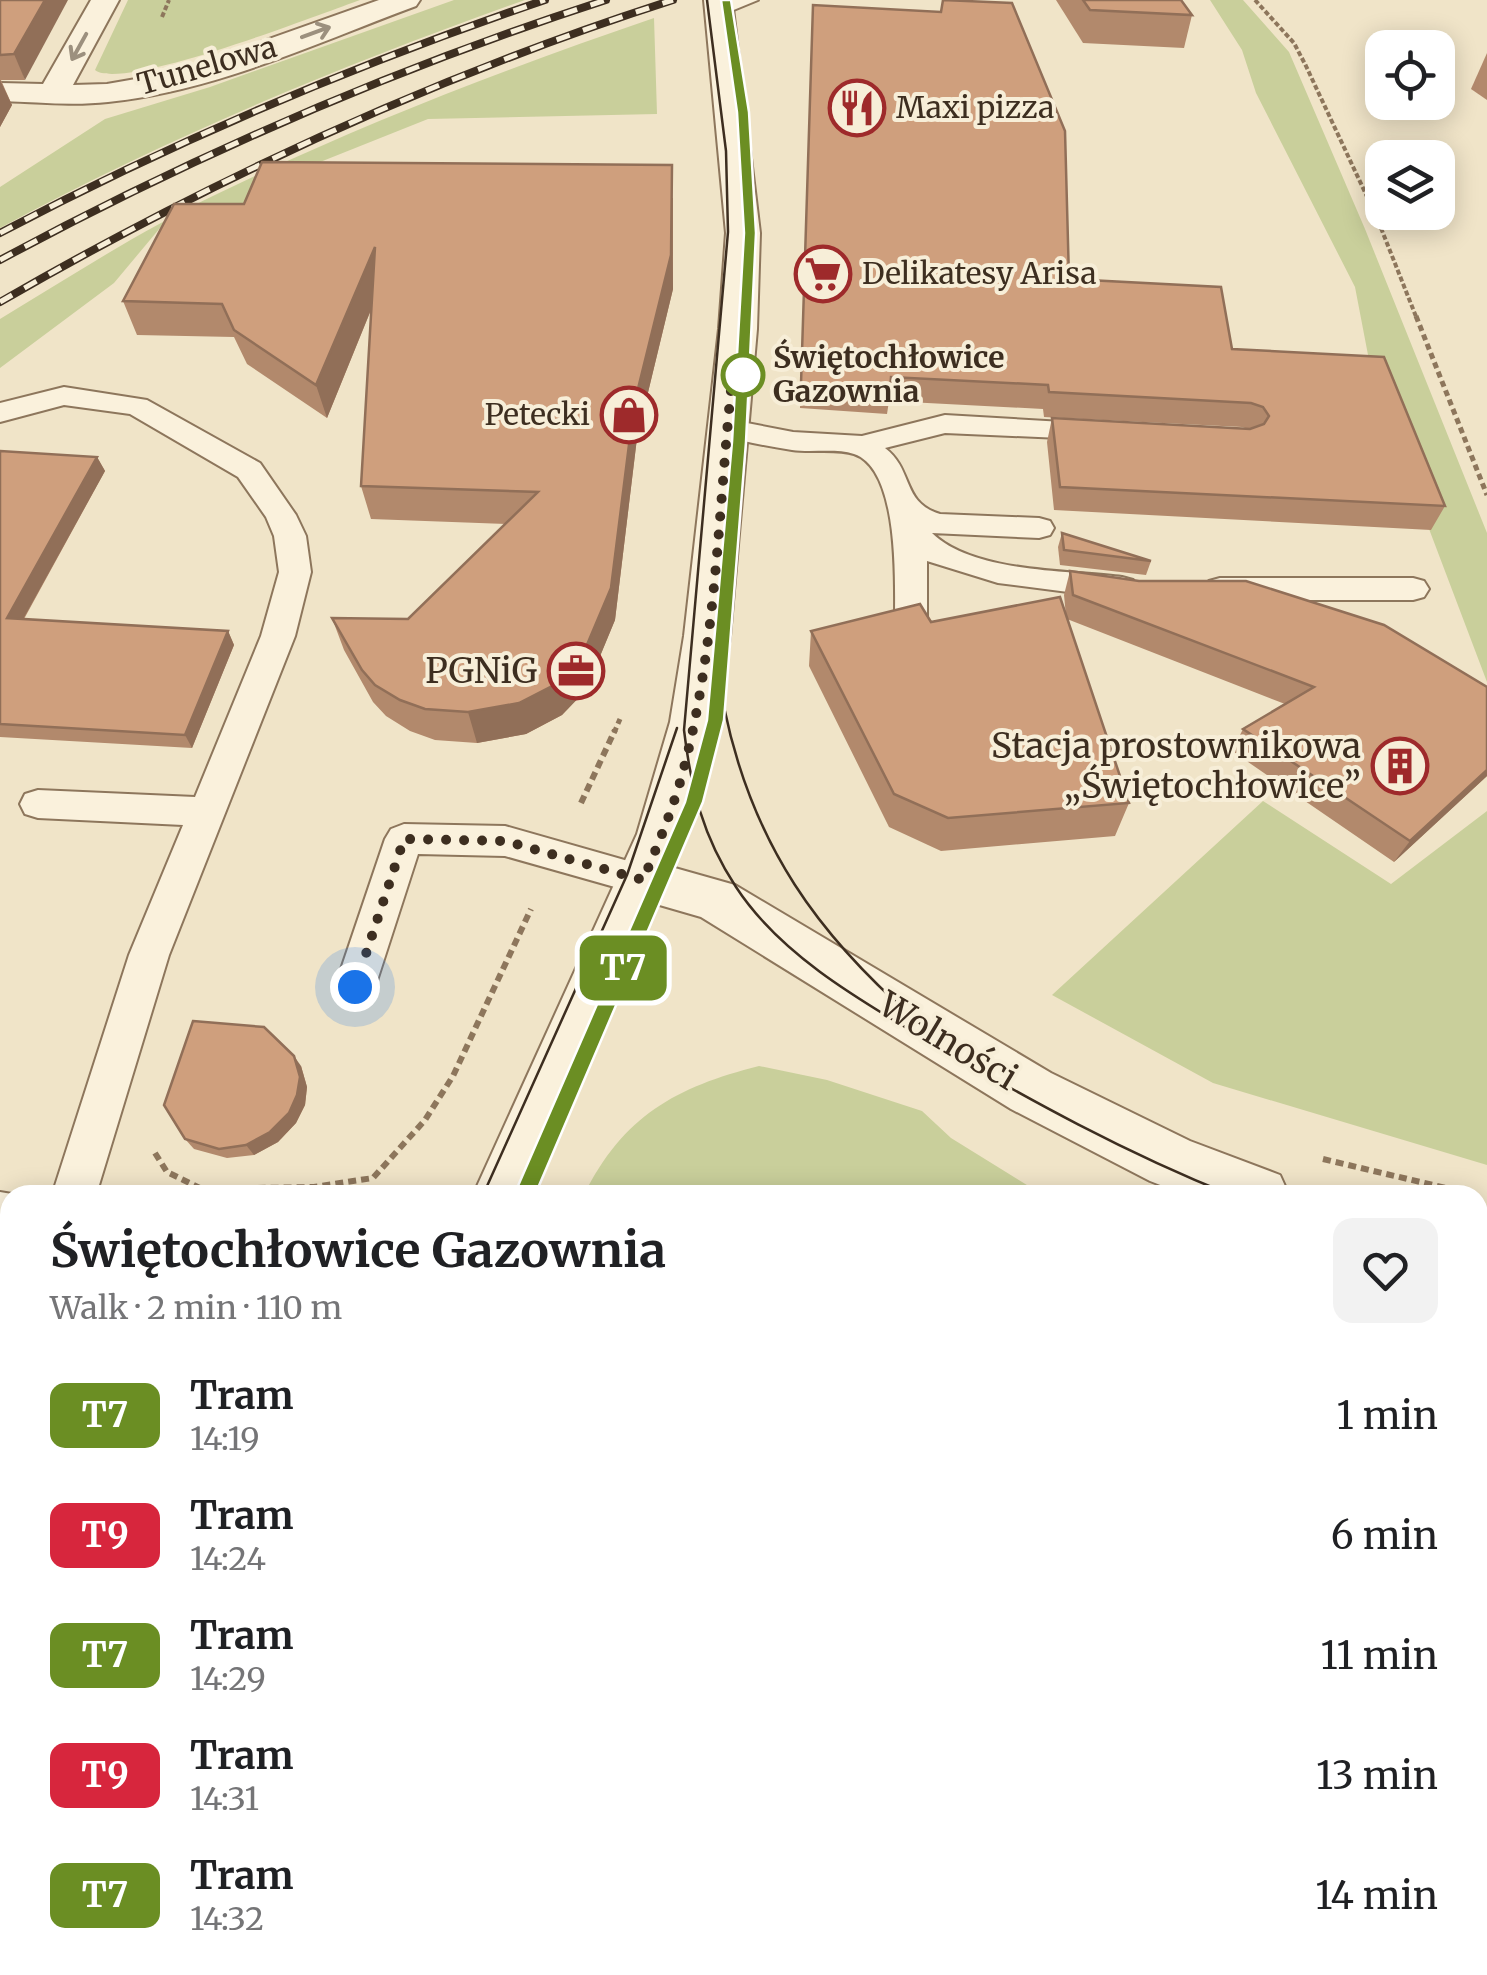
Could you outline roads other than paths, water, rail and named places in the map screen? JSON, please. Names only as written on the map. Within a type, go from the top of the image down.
[{"type":"street","points":[[53,94],[105,0]]},
{"type":"street","name":"Tunelowa","points":[[0,92],[106,93],[193,76],[406,0]]},
{"type":"street","points":[[507,1185],[643,880],[681,779],[694,722],[709,620],[738,328],[743,233],[728,3]]},
{"type":"street","name":"Wolności","points":[[643,880],[716,900],[1030,1091],[1171,1161],[1233,1185]]},
{"type":"lane","points":[[0,413],[33,401],[64,396],[136,406],[249,470],[281,515],[290,536],[295,572],[278,636],[148,955],[77,1185]]},
{"type":"lane","points":[[726,428],[793,441],[862,445],[945,424],[1125,432]]},
{"type":"lane","points":[[862,445],[886,462],[905,515],[922,541],[939,554],[972,566],[1150,590]]},
{"type":"lane","points":[[905,515],[938,524],[1039,528]]},
{"type":"lane","points":[[905,515],[912,618]]},
{"type":"lane","points":[[1188,590],[1414,589]]},
{"type":"lane","points":[[38,804],[206,812]]},
{"type":"lane","points":[[355,987],[404,839],[505,841],[643,880]]},
{"type":"tram line","points":[[696,795],[684,730],[728,232],[726,151],[707,0]]},
{"type":"tram line","points":[[696,795],[716,720],[747,328],[747,150],[726,0]]},
{"type":"tram line","name":"T7","points":[[529,1185],[694,802],[716,720],[747,328],[750,233],[747,150],[726,0]]},
{"type":"tram line","points":[[724,707],[752,802],[795,884],[852,958],[923,1026]]},
{"type":"tram line","points":[[488,1185],[627,875],[677,728]]},
{"type":"tram line","points":[[529,1185],[696,795]]},
{"type":"tram line","points":[[696,795],[715,850],[736,887],[776,935],[800,956],[852,994],[1042,1105],[1208,1185]]},
{"type":"railway","points":[[0,233],[200,135],[405,50],[545,0]]},
{"type":"railway","points":[[0,260],[147,185],[297,116],[527,26],[606,0]]},
{"type":"railway","points":[[0,302],[163,213],[328,133],[498,62],[673,0]]},
{"type":"place","name":"Maxi pizza","points":[[857,108]]},
{"type":"place","name":"Delikatesy Arisa","points":[[823,274]]},
{"type":"place","name":"Świętochłowice Gazownia","points":[[743,375]]},
{"type":"place","name":"Petecki","points":[[629,415]]},
{"type":"place","name":"PGNiG","points":[[576,671]]},
{"type":"place","name":"Stacja prostownikowa „Świętochłowice”","points":[[1400,766]]}]
